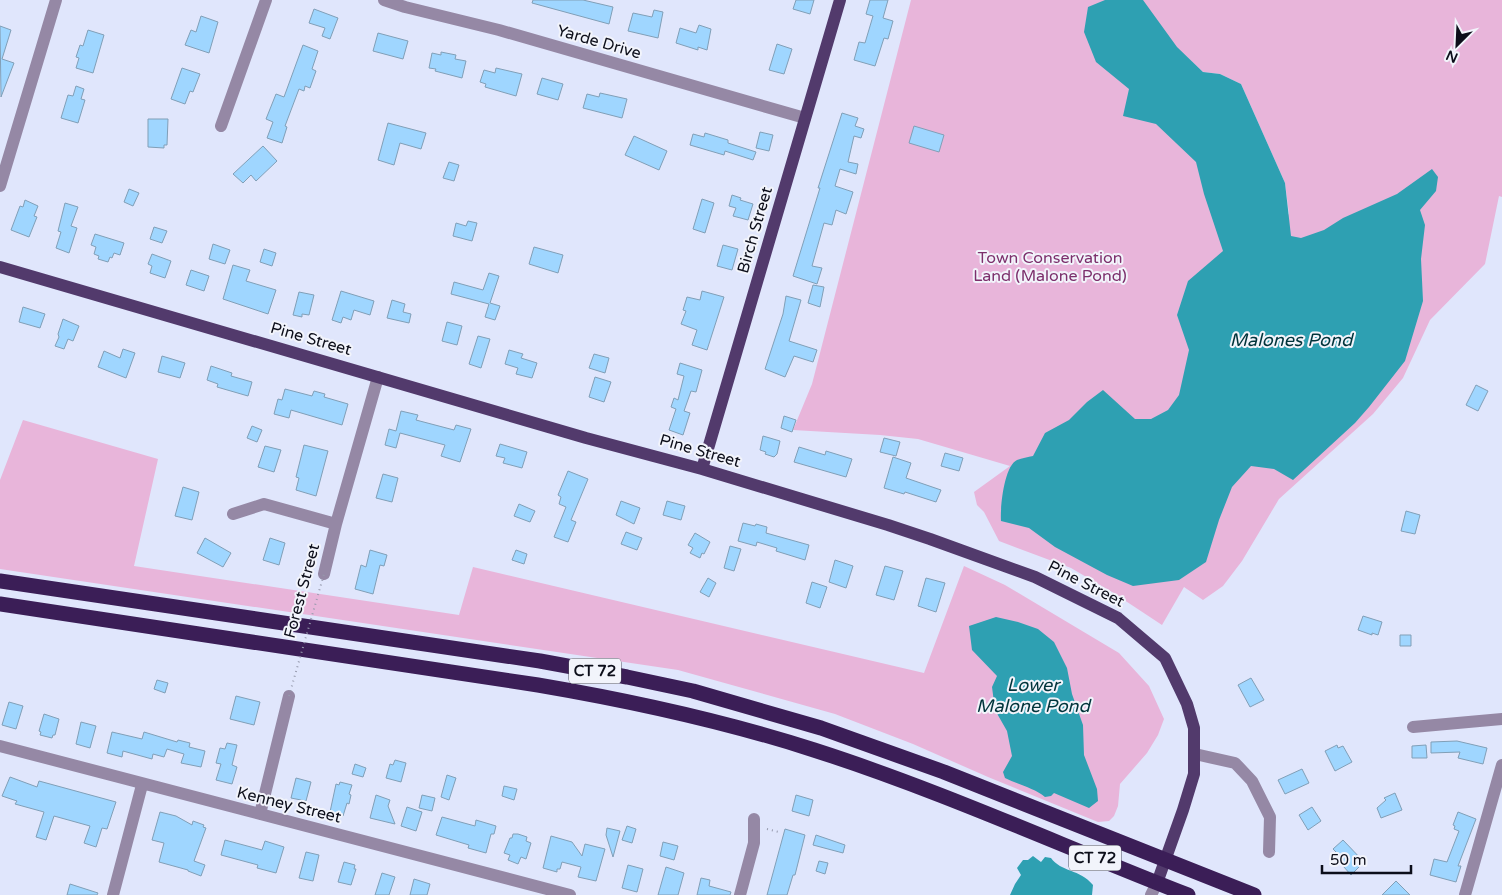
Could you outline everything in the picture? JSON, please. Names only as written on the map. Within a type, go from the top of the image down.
[{"type":"highway","name":"CT 72","points":[[0,581],[540,662],[693,691],[821,728],[886,750],[1254,895]]},
{"type":"highway","name":"CT 72","points":[[0,604],[538,685],[624,700],[687,714],[814,750],[876,771],[1154,889],[1188,895]]},
{"type":"main road","name":"Birch Street","points":[[702,469],[840,0]]},
{"type":"main road","name":"Pine Street","points":[[0,267],[586,438],[702,469],[939,542],[1035,577],[1118,618],[1165,658],[1187,704],[1194,728],[1194,774],[1154,889]]},
{"type":"street","points":[[0,186],[56,0]]},
{"type":"street","points":[[221,126],[266,0]]},
{"type":"street","name":"Yarde Drive","points":[[384,0],[498,30],[805,118]]},
{"type":"street","name":"Forest Street","points":[[324,574],[336,524],[378,377]]},
{"type":"street","points":[[233,514],[264,504],[336,524]]},
{"type":"street","points":[[260,814],[289,696]]},
{"type":"street","points":[[1413,727],[1502,719]]},
{"type":"street","name":"Kenney Street","points":[[0,746],[142,785],[570,895]]},
{"type":"street","points":[[1195,754],[1235,763],[1252,781],[1270,817],[1269,852]]},
{"type":"street","points":[[1465,895],[1502,765]]},
{"type":"street","points":[[113,895],[142,785]]},
{"type":"street","points":[[740,895],[754,843],[754,819]]},
{"type":"path","name":"Forest Street","points":[[289,696],[324,574]]},
{"type":"green space","name":"Town Conservation Land (Malone Pond)","points":[[911,0],[1502,0],[1502,197],[1499,196],[1485,264],[1430,320],[1403,378],[1373,414],[1279,499],[1242,561],[1223,586],[1203,600],[1184,587],[1162,625],[1071,568],[999,541],[984,512],[977,505],[974,492],[1010,466],[918,439],[793,430],[812,384]],"holes":[[[1184,54],[1203,72],[1220,74],[1241,84],[1285,183],[1289,214],[1273,228]]]},
{"type":"green space","points":[[23,420],[158,459],[134,566],[459,615],[473,567],[924,673],[964,566],[1005,585],[1119,653],[1149,686],[1164,719],[1158,735],[1147,753],[1120,784],[1118,806],[1114,816],[1109,821],[1098,822],[913,744],[835,714],[678,670],[0,569],[0,480]]},
{"type":"water","name":"Malones Pond","points":[[1105,0],[1143,0],[1177,47],[1203,72],[1220,74],[1241,84],[1285,183],[1291,236],[1301,238],[1324,230],[1343,218],[1397,194],[1432,169],[1438,177],[1436,191],[1420,210],[1425,225],[1421,259],[1423,301],[1405,361],[1355,423],[1293,480],[1274,469],[1251,466],[1232,487],[1206,562],[1179,580],[1133,586],[1107,575],[1055,547],[1029,528],[1001,521],[1004,488],[1009,470],[1013,464],[1017,460],[1033,456],[1045,433],[1069,420],[1087,402],[1103,390],[1135,419],[1151,419],[1168,410],[1179,395],[1189,350],[1177,315],[1188,281],[1223,251],[1204,194],[1196,162],[1156,124],[1123,116],[1129,89],[1096,62],[1084,32],[1088,7]]},
{"type":"water","name":"Lower Malone Pond","points":[[996,617],[1038,629],[1054,642],[1067,668],[1072,694],[1083,725],[1084,755],[1097,789],[1098,801],[1089,808],[1054,793],[1051,796],[1045,797],[1005,778],[1003,772],[1012,756],[1007,731],[995,710],[992,687],[997,676],[972,650],[969,626]]},
{"type":"water","points":[[1033,856],[1041,862],[1045,857],[1051,858],[1060,866],[1082,876],[1093,885],[1092,895],[1010,895],[1021,875],[1017,868],[1023,860],[1028,860]]},
{"type":"building","points":[[533,0],[583,0],[613,7],[609,24],[532,3]]},
{"type":"building","points":[[796,0],[814,0],[810,14],[793,9]]},
{"type":"building","points":[[870,0],[888,0],[883,18],[893,21],[888,39],[884,38],[875,66],[854,60],[859,42],[865,43],[873,16],[866,14]]},
{"type":"building","points":[[314,9],[338,18],[330,39],[322,36],[325,28],[309,23]]},
{"type":"building","points":[[654,10],[663,12],[658,38],[628,31],[633,13],[652,17]]},
{"type":"building","points":[[201,16],[218,22],[209,53],[185,45],[191,30],[196,32]]},
{"type":"building","points":[[699,25],[711,29],[707,50],[698,47],[698,50],[676,43],[680,28],[696,33]]},
{"type":"building","points":[[0,26],[11,30],[2,59],[14,63],[1,97]]},
{"type":"building","points":[[88,30],[104,35],[93,73],[76,68],[79,58],[76,57],[80,45],[83,46]]},
{"type":"building","points":[[378,33],[408,41],[403,59],[373,51]]},
{"type":"building","points":[[777,44],[792,49],[784,74],[769,70]]},
{"type":"building","points":[[303,45],[318,51],[312,69],[316,71],[310,88],[305,86],[304,91],[299,89],[285,126],[287,127],[282,143],[267,138],[273,122],[266,119],[276,94],[284,97]]},
{"type":"building","points":[[441,52],[456,55],[455,59],[466,61],[462,78],[429,68],[432,53],[441,55]]},
{"type":"building","points":[[182,68],[200,74],[193,92],[190,91],[185,104],[171,99]]},
{"type":"building","points":[[496,68],[522,74],[516,96],[485,87],[486,84],[480,82],[484,70],[495,73]]},
{"type":"building","points":[[542,78],[563,84],[558,100],[537,94]]},
{"type":"building","points":[[76,86],[84,89],[81,99],[85,100],[78,123],[61,118],[68,95],[73,96]]},
{"type":"building","points":[[600,93],[627,99],[622,118],[583,108],[587,94],[599,97]]},
{"type":"building","points":[[842,113],[858,118],[855,126],[864,129],[861,138],[854,136],[848,162],[858,164],[856,174],[840,169],[835,186],[853,192],[846,214],[836,210],[832,225],[824,223],[812,266],[822,268],[817,284],[793,276]]},
{"type":"building","points":[[148,119],[168,119],[167,145],[164,145],[164,148],[148,147]]},
{"type":"building","points":[[388,123],[426,133],[421,149],[400,143],[394,165],[378,160]]},
{"type":"building","points":[[914,126],[944,135],[939,152],[909,143]]},
{"type":"building","points":[[760,132],[773,135],[769,151],[756,148]]},
{"type":"building","points":[[705,133],[756,152],[753,160],[725,151],[724,155],[690,145],[693,134],[704,137]]},
{"type":"building","points":[[634,136],[667,151],[659,170],[625,155]]},
{"type":"building","points":[[263,146],[277,161],[256,181],[251,175],[243,183],[233,174]]},
{"type":"building","points":[[449,162],[459,165],[454,181],[443,178]]},
{"type":"building","points":[[129,189],[139,193],[133,206],[124,202]]},
{"type":"building","points":[[732,195],[753,204],[748,220],[733,216],[736,208],[729,206]]},
{"type":"building","points":[[702,199],[714,203],[705,233],[693,229]]},
{"type":"building","points":[[25,200],[38,206],[34,216],[37,217],[29,237],[11,230],[20,206],[23,207]]},
{"type":"building","points":[[65,203],[78,207],[71,226],[77,228],[69,253],[56,248],[61,232],[58,231]]},
{"type":"building","points":[[468,221],[477,223],[472,241],[453,236],[456,223],[466,226]]},
{"type":"building","points":[[154,227],[167,231],[162,243],[150,239]]},
{"type":"building","points":[[95,234],[124,243],[120,255],[114,253],[108,262],[98,259],[99,256],[94,254],[96,247],[91,245]]},
{"type":"building","points":[[213,244],[230,250],[225,264],[209,259]]},
{"type":"building","points":[[723,245],[738,249],[732,270],[717,266]]},
{"type":"building","points":[[534,247],[563,255],[558,273],[529,264]]},
{"type":"building","points":[[264,249],[276,253],[272,266],[260,262]]},
{"type":"building","points":[[152,254],[171,261],[165,278],[150,273],[152,266],[148,264]]},
{"type":"building","points":[[233,265],[250,270],[246,281],[276,290],[268,314],[223,299]]},
{"type":"building","points":[[191,270],[209,276],[204,291],[186,285]]},
{"type":"building","points":[[489,273],[499,276],[490,303],[500,306],[495,320],[485,317],[489,304],[451,294],[454,282],[483,290]]},
{"type":"building","points":[[813,285],[824,287],[820,307],[808,303]]},
{"type":"building","points":[[341,291],[374,301],[370,315],[354,310],[351,320],[343,317],[341,323],[332,320]]},
{"type":"building","points":[[702,291],[724,297],[707,350],[692,345],[697,330],[681,324],[686,311],[683,310],[687,297],[700,300]]},
{"type":"building","points":[[299,292],[314,295],[309,315],[302,314],[302,317],[293,315]]},
{"type":"building","points":[[786,296],[801,300],[789,341],[817,350],[813,362],[794,356],[785,377],[765,369],[783,314]]},
{"type":"building","points":[[392,300],[405,304],[403,312],[411,314],[409,323],[387,318]]},
{"type":"building","points":[[23,307],[45,314],[40,328],[19,322]]},
{"type":"building","points":[[63,319],[79,326],[73,341],[68,339],[64,349],[55,346]]},
{"type":"building","points":[[447,322],[462,326],[457,345],[442,341]]},
{"type":"building","points":[[478,336],[490,339],[481,368],[469,364]]},
{"type":"building","points":[[123,349],[135,353],[126,378],[98,367],[104,351],[120,358]]},
{"type":"building","points":[[509,350],[523,354],[521,358],[537,363],[532,378],[516,374],[518,368],[505,364]]},
{"type":"building","points":[[594,354],[609,358],[605,373],[589,368]]},
{"type":"building","points":[[162,356],[185,363],[180,378],[158,372]]},
{"type":"building","points":[[680,363],[702,370],[696,392],[691,391],[684,411],[690,413],[683,435],[669,430],[676,409],[671,407],[674,398],[678,400],[684,376],[677,374]]},
{"type":"building","points":[[211,366],[232,373],[231,376],[252,382],[248,396],[217,387],[218,384],[207,380]]},
{"type":"building","points":[[595,377],[611,382],[604,402],[589,397]]},
{"type":"building","points":[[1476,385],[1488,391],[1478,411],[1466,405]]},
{"type":"building","points":[[285,389],[312,396],[314,391],[325,394],[324,397],[348,404],[342,425],[291,410],[289,418],[274,414],[278,399],[282,400]]},
{"type":"building","points":[[401,411],[418,415],[416,420],[454,430],[456,425],[471,429],[460,462],[441,456],[445,445],[400,433],[396,448],[385,445],[389,429],[396,431]]},
{"type":"building","points":[[784,416],[796,420],[792,432],[781,428]]},
{"type":"building","points":[[252,426],[262,430],[257,442],[247,438]]},
{"type":"building","points":[[763,436],[780,441],[777,454],[774,457],[760,450]]},
{"type":"building","points":[[884,438],[900,442],[896,456],[880,452]]},
{"type":"building","points":[[500,444],[527,452],[522,468],[503,463],[505,458],[496,456]]},
{"type":"building","points":[[304,445],[328,451],[316,496],[296,490],[299,478],[296,477]]},
{"type":"building","points":[[265,446],[281,450],[274,472],[258,467]]},
{"type":"building","points":[[799,447],[825,455],[826,451],[852,459],[846,477],[794,462]]},
{"type":"building","points":[[945,453],[963,458],[959,471],[941,466]]},
{"type":"building","points":[[893,457],[911,463],[906,478],[941,490],[936,502],[905,492],[904,494],[884,488]]},
{"type":"building","points":[[568,471],[588,479],[571,520],[576,522],[568,542],[554,537],[566,507],[559,504],[561,497],[558,495]]},
{"type":"building","points":[[383,474],[398,478],[392,502],[376,498]]},
{"type":"building","points":[[183,487],[199,492],[192,520],[175,516]]},
{"type":"building","points":[[621,501],[640,508],[634,524],[616,515]]},
{"type":"building","points":[[667,501],[685,506],[681,520],[663,515]]},
{"type":"building","points":[[519,504],[535,511],[530,522],[514,516]]},
{"type":"building","points":[[1406,511],[1420,515],[1415,534],[1401,531]]},
{"type":"building","points":[[743,523],[767,527],[766,533],[809,545],[805,560],[776,551],[777,548],[757,542],[756,546],[738,541]]},
{"type":"building","points":[[626,532],[642,538],[637,550],[621,544]]},
{"type":"building","points":[[695,533],[710,542],[700,558],[690,553],[693,548],[688,545]]},
{"type":"building","points":[[205,538],[231,553],[223,567],[197,553]]},
{"type":"building","points":[[270,538],[285,543],[279,565],[263,560]]},
{"type":"building","points":[[730,546],[741,549],[734,571],[724,568]]},
{"type":"building","points":[[370,550],[387,555],[384,566],[380,565],[373,594],[355,589],[361,565],[366,567]]},
{"type":"building","points":[[516,550],[527,554],[524,564],[512,560]]},
{"type":"building","points":[[835,560],[853,566],[846,588],[829,582]]},
{"type":"building","points":[[885,566],[903,571],[894,600],[876,595]]},
{"type":"building","points":[[708,578],[716,583],[709,597],[700,592]]},
{"type":"building","points":[[926,578],[945,583],[936,612],[918,606]]},
{"type":"building","points":[[812,582],[827,587],[820,608],[806,603]]},
{"type":"building","points":[[1363,616],[1382,622],[1378,635],[1358,630]]},
{"type":"building","points":[[1400,635],[1411,635],[1411,646],[1400,646]]},
{"type":"building","points":[[1251,678],[1264,700],[1250,707],[1238,685]]},
{"type":"building","points":[[157,680],[168,683],[165,693],[154,689]]},
{"type":"building","points":[[236,696],[260,702],[254,725],[230,719]]},
{"type":"building","points":[[9,702],[23,706],[16,729],[2,725]]},
{"type":"building","points":[[44,714],[59,719],[55,735],[52,738],[40,735],[41,732],[39,731]]},
{"type":"building","points":[[81,722],[96,726],[90,748],[76,744]]},
{"type":"building","points":[[112,732],[142,739],[144,732],[177,742],[178,740],[190,743],[189,747],[205,751],[201,767],[181,763],[184,754],[167,749],[164,757],[153,754],[152,759],[123,751],[122,757],[107,753]]},
{"type":"building","points":[[1457,741],[1487,748],[1483,764],[1458,758],[1460,752],[1431,753],[1431,742]]},
{"type":"building","points":[[227,743],[237,745],[232,765],[237,767],[232,784],[216,780],[221,764],[216,763],[220,748],[225,749]]},
{"type":"building","points":[[1337,745],[1338,748],[1343,746],[1352,762],[1335,771],[1325,751]]},
{"type":"building","points":[[1426,745],[1427,758],[1412,758],[1412,746]]},
{"type":"building","points":[[395,760],[406,763],[401,782],[386,778],[390,764],[393,765]]},
{"type":"building","points":[[355,764],[366,768],[363,777],[352,774]]},
{"type":"building","points":[[1302,769],[1309,783],[1285,794],[1278,780]]},
{"type":"building","points":[[447,775],[456,778],[449,800],[441,797]]},
{"type":"building","points":[[10,777],[37,787],[39,781],[116,802],[107,829],[102,828],[96,847],[84,843],[90,826],[54,816],[46,840],[36,837],[44,812],[15,804],[17,801],[2,796]]},
{"type":"building","points":[[296,778],[311,782],[306,801],[291,798]]},
{"type":"building","points":[[340,782],[352,785],[349,794],[351,795],[349,804],[347,803],[343,816],[330,812],[336,784],[339,785]]},
{"type":"building","points":[[504,786],[517,789],[514,800],[502,796]]},
{"type":"building","points":[[1395,793],[1402,810],[1381,818],[1377,808],[1386,800],[1384,798]]},
{"type":"building","points":[[376,795],[390,800],[388,806],[395,824],[370,818]]},
{"type":"building","points":[[422,795],[435,798],[432,811],[419,808]]},
{"type":"building","points":[[796,795],[813,800],[809,816],[792,811]]},
{"type":"building","points":[[407,807],[422,812],[416,831],[401,826]]},
{"type":"building","points":[[1312,807],[1321,821],[1308,830],[1299,815]]},
{"type":"building","points":[[160,812],[176,816],[192,825],[193,821],[204,825],[203,827],[206,828],[194,861],[205,865],[201,876],[188,870],[159,862],[164,843],[152,840]]},
{"type":"building","points":[[1458,812],[1476,819],[1458,866],[1461,866],[1456,882],[1430,875],[1434,859],[1447,862],[1459,831],[1454,829],[1455,826],[1453,825]]},
{"type":"building","points":[[442,817],[475,826],[476,820],[496,826],[494,834],[491,834],[486,853],[468,848],[469,845],[436,835]]},
{"type":"building","points":[[627,826],[636,829],[632,843],[622,840]]},
{"type":"building","points":[[607,828],[620,831],[613,857],[606,835]]},
{"type":"building","points":[[785,829],[805,835],[795,875],[793,875],[787,895],[767,895]]},
{"type":"building","points":[[513,834],[527,837],[526,841],[531,843],[526,859],[521,857],[518,864],[508,860],[510,855],[504,853]]},
{"type":"building","points":[[816,835],[845,845],[843,853],[813,845]]},
{"type":"building","points":[[551,836],[572,842],[582,856],[585,844],[605,849],[596,881],[578,877],[581,867],[562,862],[557,872],[543,868]]},
{"type":"building","points":[[225,840],[262,850],[265,841],[284,847],[276,873],[257,868],[258,865],[221,855]]},
{"type":"building","points":[[1343,840],[1364,862],[1351,875],[1336,858],[1339,855],[1333,849]]},
{"type":"building","points":[[663,842],[678,846],[674,860],[660,856]]},
{"type":"building","points":[[306,852],[319,855],[313,881],[299,878]]},
{"type":"building","points":[[819,861],[828,863],[825,874],[816,871]]},
{"type":"building","points":[[344,862],[355,865],[354,869],[356,869],[351,885],[338,882]]},
{"type":"building","points":[[628,865],[643,869],[637,892],[622,888]]},
{"type":"building","points":[[666,867],[684,873],[678,895],[658,895]]},
{"type":"building","points":[[382,873],[395,877],[389,895],[375,895]]},
{"type":"building","points":[[701,878],[710,880],[709,886],[731,892],[730,895],[697,895]]},
{"type":"building","points":[[414,879],[430,884],[427,895],[410,895]]},
{"type":"building","points":[[1396,881],[1410,895],[1382,895]]},
{"type":"building","points":[[70,884],[98,893],[97,895],[67,895]]}]
